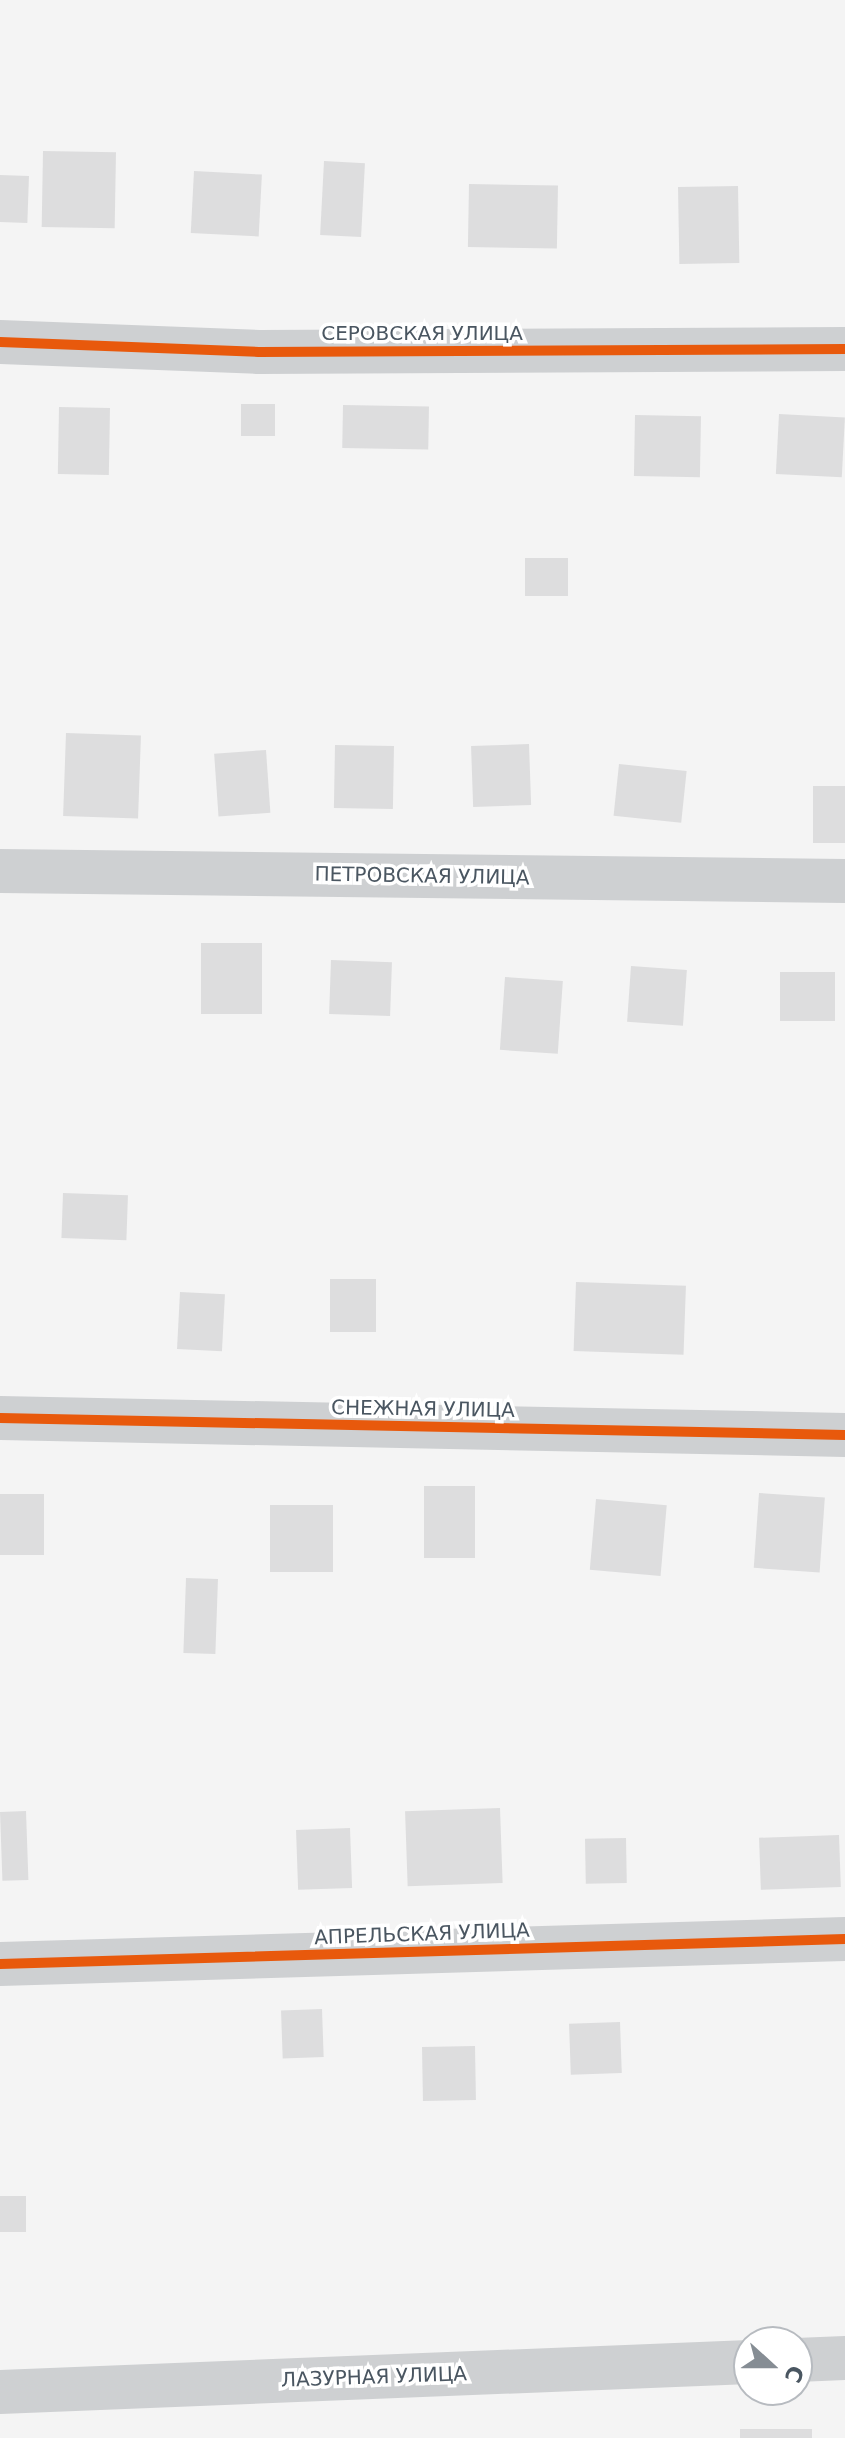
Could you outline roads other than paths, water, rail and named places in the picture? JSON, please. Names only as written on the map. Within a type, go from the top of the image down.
[{"type":"street","name":"СЕРОВСКАЯ УЛИЦА","points":[[0,342],[259,352],[845,349]]},
{"type":"street","name":"ПЕТРОВСКАЯ УЛИЦА","points":[[0,871],[845,881]]},
{"type":"street","name":"СНЕЖНАЯ УЛИЦА","points":[[0,1418],[845,1435]]},
{"type":"street","name":"АПРЕЛЬСКАЯ УЛИЦА","points":[[0,1964],[845,1939]]},
{"type":"street","points":[[813,2359],[845,2358]]},
{"type":"street","name":"ЛАЗУРНАЯ УЛИЦА","points":[[0,2392],[733,2363]]}]
